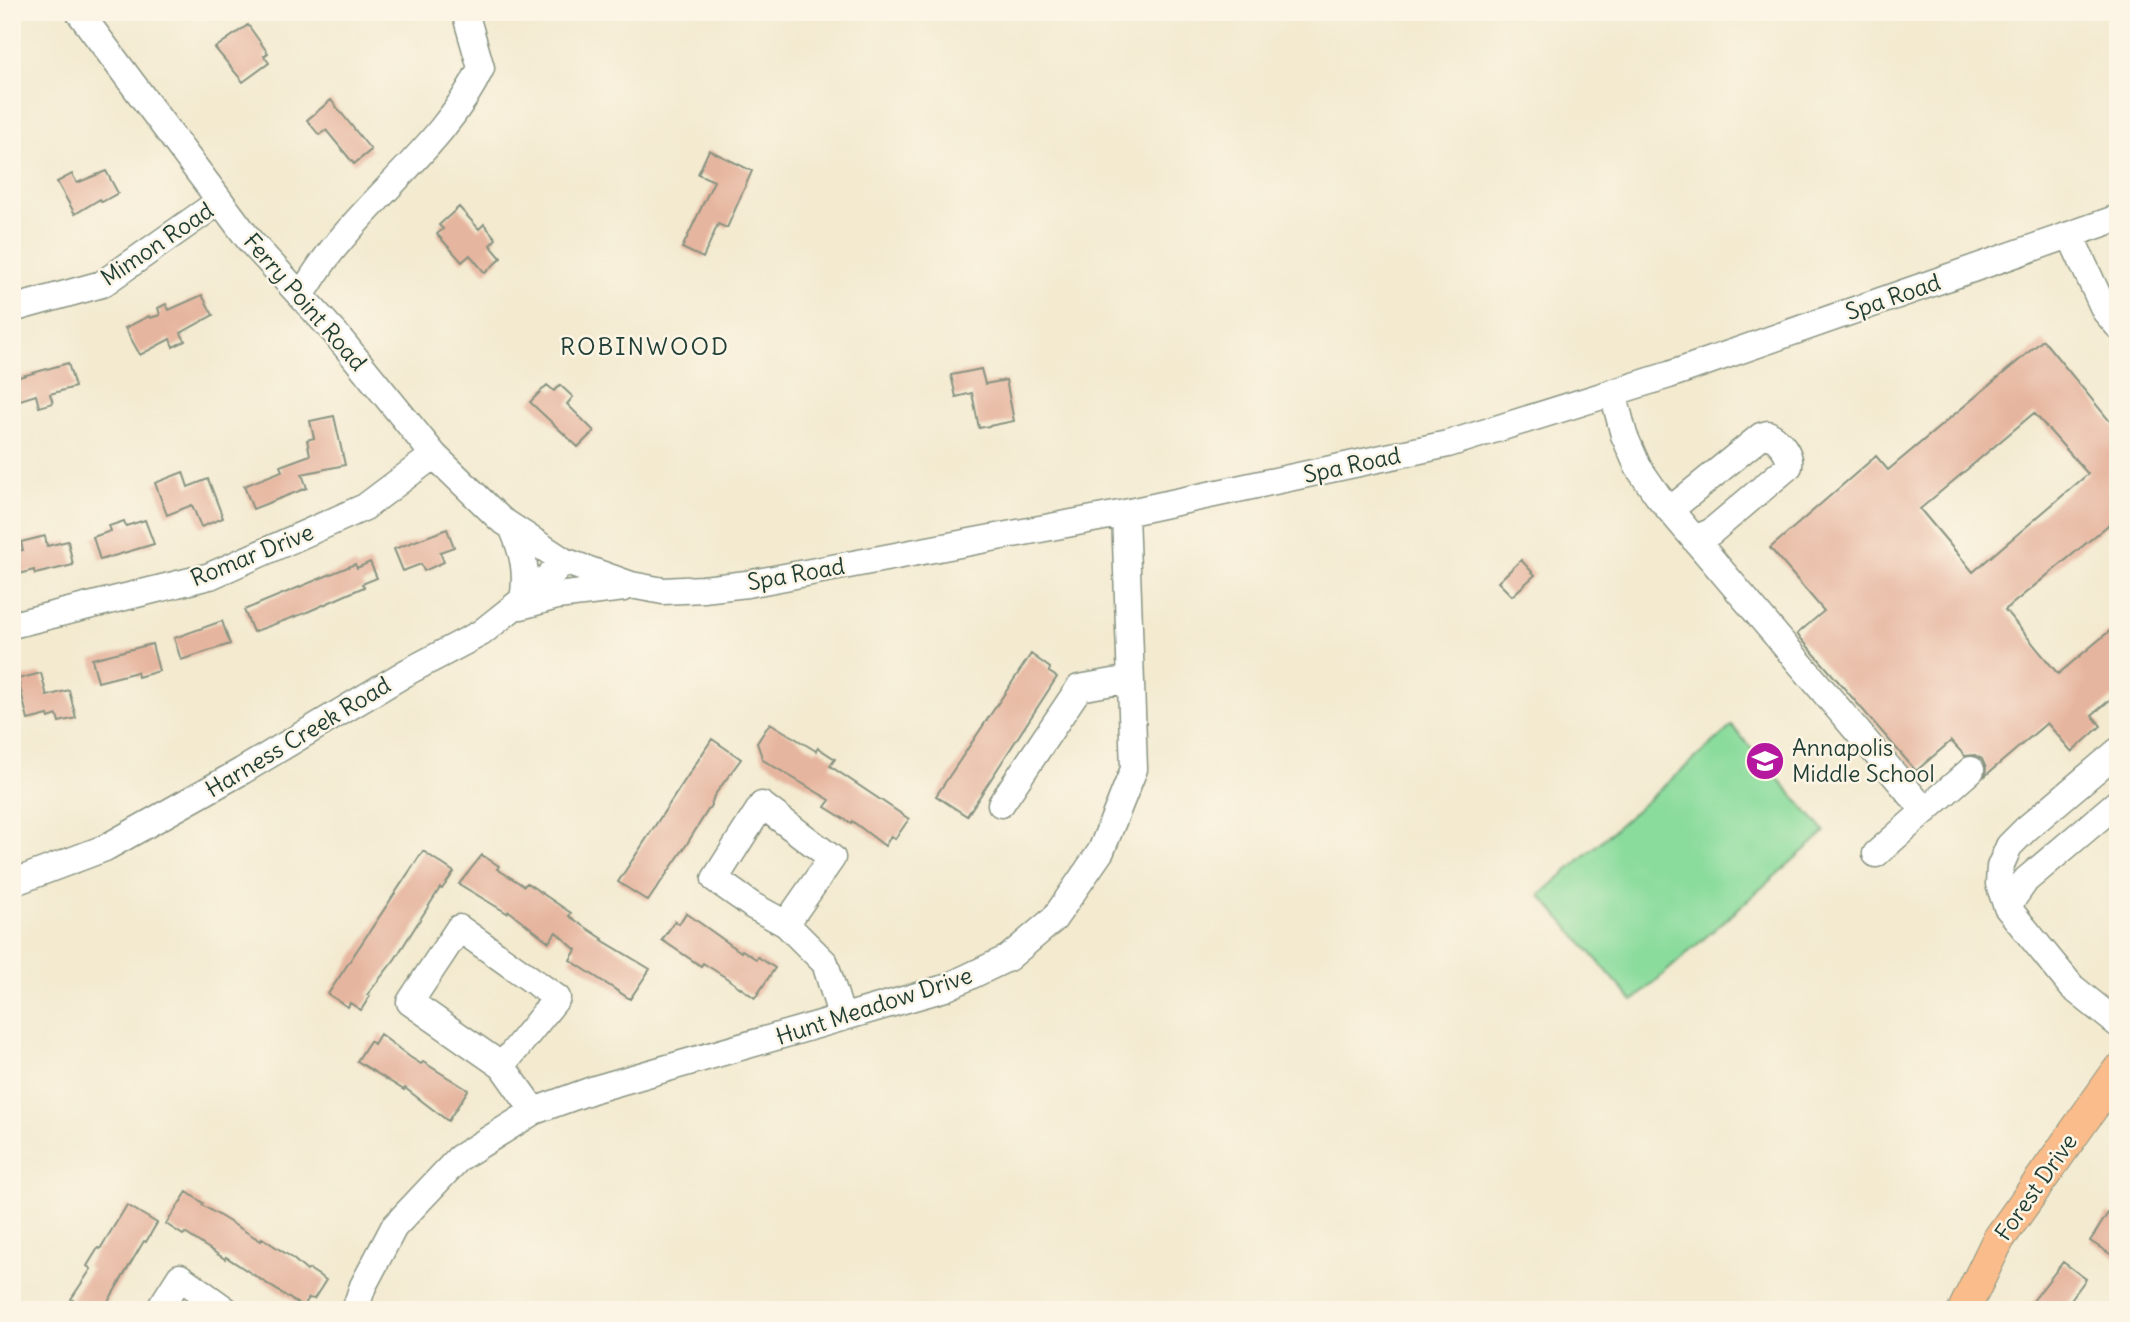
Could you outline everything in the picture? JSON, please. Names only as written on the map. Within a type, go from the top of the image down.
[{"type":"main road","name":"Forest Drive","points":[[1964,1310],[1998,1240],[2118,1071]]},
{"type":"street","name":"Ferry Point Road","points":[[79,12],[250,241],[335,333],[434,455],[500,519],[564,561]]},
{"type":"street","points":[[300,296],[338,242],[430,140],[472,86],[481,68],[465,12]]},
{"type":"street","name":"Mimon Road","points":[[12,309],[102,284],[220,201]]},
{"type":"street","name":"Spa Road","points":[[564,561],[611,580],[663,591],[747,584],[1125,513],[1448,444],[1669,375],[2118,218]]},
{"type":"street","points":[[2070,235],[2105,310],[2118,326]]},
{"type":"street","points":[[1613,393],[1624,435],[1637,467],[1694,539],[1925,811]]},
{"type":"street","points":[[1670,510],[1761,436],[1768,434],[1788,454],[1789,466],[1711,532],[1694,539]]},
{"type":"street","name":"Romar Drive","points":[[12,625],[210,576],[365,507],[434,455]]},
{"type":"street","name":"Hunt Meadow Drive","points":[[355,1310],[363,1286],[394,1227],[459,1158],[534,1111],[596,1089],[945,988],[1009,958],[1054,919],[1101,851],[1134,769],[1125,513]]},
{"type":"street","points":[[512,527],[523,552],[526,569],[518,605],[557,596],[639,586]]},
{"type":"street","name":"Harness Creek Road","points":[[12,883],[105,848],[242,771],[409,671],[481,633],[518,605],[564,561]]},
{"type":"street","points":[[1001,804],[1079,688],[1130,679]]},
{"type":"street","points":[[2118,751],[2009,846],[2000,867],[1999,884],[2007,906],[2072,987],[2118,1024]]},
{"type":"street","points":[[1876,854],[1971,770]]},
{"type":"street","points":[[2007,906],[2026,880],[2118,802]]},
{"type":"street","points":[[786,924],[832,858],[762,805],[715,879],[753,906],[786,924],[825,962],[842,1018]]},
{"type":"street","points":[[502,1066],[557,998],[459,929],[410,1002],[502,1066],[534,1111]]},
{"type":"street","points":[[159,1310],[180,1277],[226,1310]]},
{"type":"green space","points":[[1732,726],[1825,832],[1633,1001],[1540,895]]},
{"type":"building","points":[[248,25],[268,53],[264,56],[269,63],[243,82],[215,48]]},
{"type":"building","points":[[331,100],[371,150],[354,164],[326,130],[319,135],[307,120]]},
{"type":"building","points":[[709,150],[752,171],[727,228],[718,224],[703,258],[682,248],[714,181],[698,174]]},
{"type":"building","points":[[106,171],[118,193],[102,202],[100,199],[75,214],[57,182],[72,174],[77,183]]},
{"type":"building","points":[[459,207],[479,229],[484,224],[496,239],[490,245],[501,258],[485,273],[470,255],[462,262],[437,234],[443,229],[439,225]]},
{"type":"building","points":[[202,295],[213,315],[181,333],[185,341],[173,347],[170,339],[140,355],[125,328],[149,316],[160,315],[158,308],[166,304],[169,310]]},
{"type":"building","points":[[2043,340],[2118,431],[2118,517],[2005,610],[2058,674],[2118,624],[2118,693],[2092,715],[2101,726],[2072,752],[2047,723],[1985,776],[1986,768],[1982,759],[1975,755],[1965,756],[1951,741],[1916,771],[1797,634],[1824,611],[1770,548],[1876,456],[1888,470]],"holes":[[[2034,413],[2088,474],[1973,572],[1920,509]]]},
{"type":"building","points":[[68,363],[75,387],[50,394],[53,403],[39,407],[36,395],[17,401],[12,379]]},
{"type":"building","points":[[981,369],[985,384],[1006,380],[1014,421],[979,428],[972,393],[956,397],[951,375]]},
{"type":"building","points":[[547,385],[554,391],[560,385],[573,397],[567,404],[594,431],[578,447],[530,402]]},
{"type":"building","points":[[334,416],[345,465],[302,474],[307,488],[253,509],[244,486],[282,471],[280,466],[310,455],[307,440],[314,438],[310,421]]},
{"type":"building","points":[[183,472],[188,487],[208,479],[223,518],[201,527],[192,505],[167,515],[155,483]]},
{"type":"building","points":[[145,520],[154,544],[100,560],[93,537],[111,531],[109,526],[124,521],[126,526]]},
{"type":"building","points":[[447,529],[454,547],[440,552],[444,562],[424,571],[421,564],[403,571],[394,549]]},
{"type":"building","points":[[45,536],[47,546],[68,541],[73,565],[35,574],[34,570],[19,574],[14,552],[23,550],[21,542]]},
{"type":"building","points":[[1521,560],[1535,575],[1512,596],[1498,582]]},
{"type":"building","points":[[370,562],[377,578],[362,584],[364,587],[253,632],[244,610],[355,564],[357,568]]},
{"type":"building","points":[[222,621],[230,644],[181,660],[174,638]]},
{"type":"building","points":[[152,644],[159,671],[138,677],[137,672],[98,682],[92,659]]},
{"type":"building","points":[[1031,654],[1050,668],[1049,672],[1057,677],[967,816],[936,796]]},
{"type":"building","points":[[41,673],[47,696],[69,690],[76,718],[59,722],[57,715],[49,718],[48,715],[28,720],[18,679]]},
{"type":"building","points":[[770,723],[816,751],[818,748],[835,759],[830,766],[909,819],[895,839],[891,836],[885,846],[852,821],[851,823],[825,807],[830,800],[763,760],[757,743]]},
{"type":"building","points":[[712,739],[741,759],[714,796],[685,847],[648,901],[618,882]]},
{"type":"building","points":[[423,851],[454,872],[442,889],[440,888],[395,959],[367,995],[370,996],[361,1010],[350,1003],[348,1007],[328,994]]},
{"type":"building","points":[[482,855],[499,866],[497,869],[524,886],[527,883],[571,913],[569,916],[602,940],[650,969],[630,999],[570,960],[576,950],[556,932],[549,942],[509,911],[507,913],[459,884]]},
{"type":"building","points":[[686,913],[741,952],[742,950],[756,959],[758,957],[775,968],[755,998],[703,963],[701,966],[662,940],[675,921],[679,924]]},
{"type":"building","points":[[380,1034],[421,1064],[423,1062],[468,1090],[448,1121],[405,1088],[404,1090],[357,1061],[370,1041],[374,1044]]},
{"type":"building","points":[[187,1192],[203,1203],[202,1205],[261,1241],[262,1238],[307,1271],[309,1269],[326,1280],[314,1299],[309,1298],[303,1307],[226,1257],[225,1259],[166,1224]]},
{"type":"building","points":[[127,1205],[157,1223],[103,1310],[67,1310],[73,1300],[71,1299],[91,1269],[87,1266]]},
{"type":"building","points":[[2108,1213],[2118,1219],[2118,1259],[2090,1241]]},
{"type":"building","points":[[2063,1262],[2086,1279],[2063,1310],[2026,1310]]},
{"type":"place","name":"Annapolis Middle School","points":[[1765,761]]},
{"type":"district","name":"ROBINWOOD","points":[[645,347]]}]
